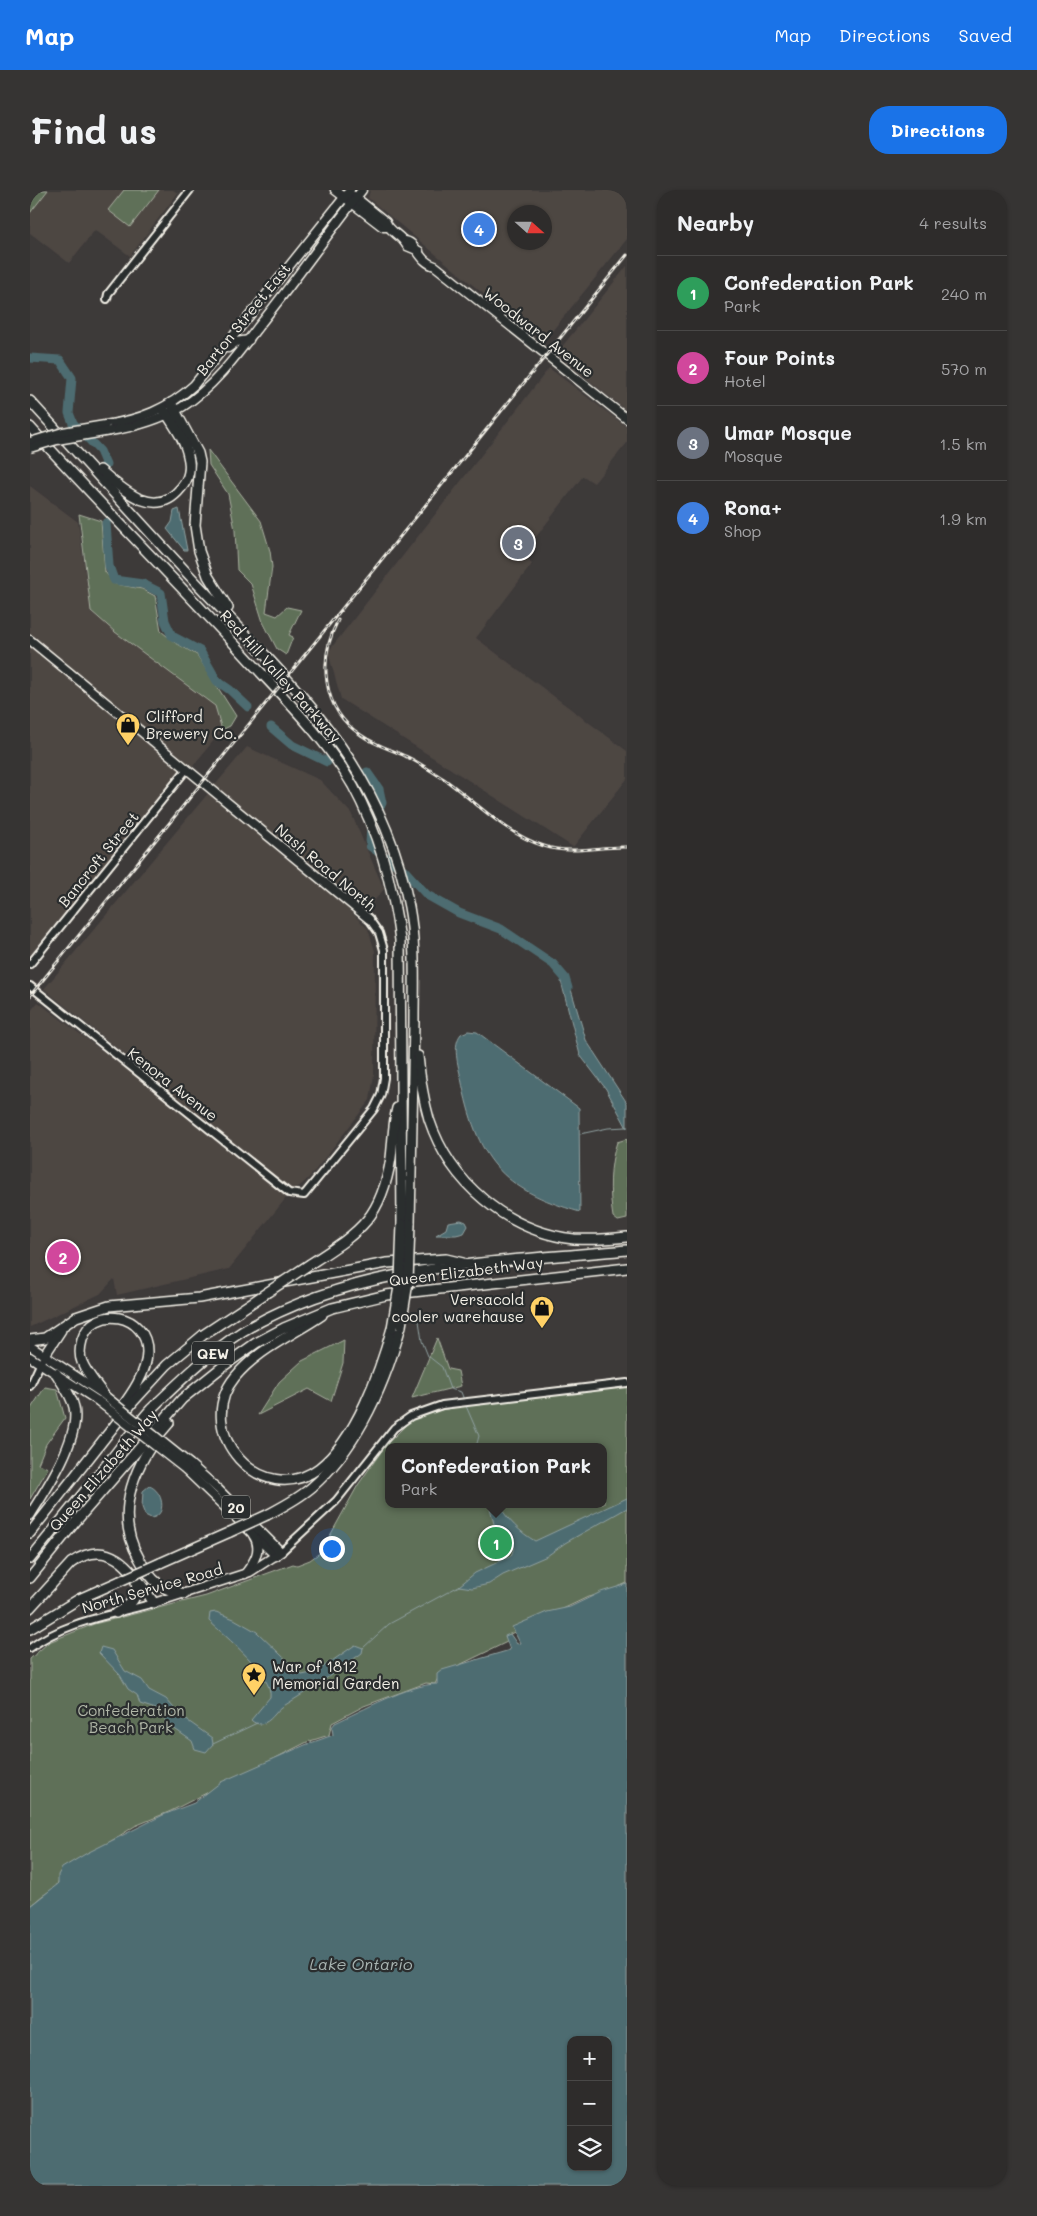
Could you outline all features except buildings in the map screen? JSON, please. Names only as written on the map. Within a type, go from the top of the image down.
[{"type":"highway","name":"Red Hill Valley Parkway","points":[[30,401],[191,577],[230,616],[319,715],[357,769],[379,810],[398,862],[409,908],[413,956],[414,1028]]},
{"type":"highway","points":[[81,456],[135,497],[152,502],[170,498],[178,492],[186,481],[190,464],[169,409]]},
{"type":"highway","points":[[169,409],[198,453],[200,462],[195,525],[202,562],[230,616]]},
{"type":"highway","name":"Red Hill Valley Parkway","points":[[32,431],[230,639],[322,739],[353,787],[368,818],[385,864],[396,910],[402,978],[401,1091]]},
{"type":"highway","points":[[30,1629],[79,1599],[267,1515],[312,1487],[325,1475],[362,1425],[383,1382],[396,1327],[406,1224],[414,1028]]},
{"type":"highway","points":[[414,1028],[429,1120],[448,1161],[471,1190],[494,1209],[540,1231],[573,1238],[605,1239],[627,1237]]},
{"type":"highway","points":[[401,1091],[406,1224]]},
{"type":"highway","points":[[30,1533],[113,1426],[167,1365],[203,1335],[358,1231],[378,1205],[387,1181],[396,1112],[401,1091]]},
{"type":"highway","name":"Queen Elizabeth Way","points":[[30,1559],[151,1410],[215,1352],[242,1332],[286,1309],[330,1290],[394,1275],[470,1265],[627,1250]]},
{"type":"highway","points":[[30,1340],[45,1338],[76,1317],[103,1307],[199,1298],[388,1263],[446,1259],[470,1265]]},
{"type":"highway","name":"Queen Elizabeth Way","points":[[30,1578],[77,1520],[182,1399],[222,1366],[256,1343],[284,1328],[332,1308],[386,1294],[627,1268]]},
{"type":"highway","points":[[332,1308],[244,1367],[234,1378],[225,1396],[222,1406],[222,1426],[229,1446],[243,1464],[262,1475],[282,1479],[302,1477],[318,1469],[332,1455],[356,1420],[396,1327]]},
{"type":"highway","points":[[101,1398],[82,1362],[80,1346],[86,1330],[92,1324],[106,1318],[120,1318],[132,1322],[140,1330],[146,1340],[147,1353],[140,1377],[118,1412],[113,1426]]},
{"type":"highway","points":[[42,1360],[66,1324]]},
{"type":"highway","points":[[30,1515],[58,1467],[74,1424],[75,1408],[58,1370]]},
{"type":"highway","points":[[156,1603],[157,1591],[129,1537],[127,1507],[134,1479],[146,1453],[179,1411],[182,1399]]},
{"type":"highway","points":[[30,1608],[71,1563],[78,1558],[94,1554],[108,1555],[123,1561],[156,1603]]},
{"type":"highway","points":[[116,1613],[134,1601],[137,1591],[134,1576]]},
{"type":"highway","points":[[151,1578],[164,1588],[185,1594]]},
{"type":"main road","name":"Woodward Avenue","points":[[335,190],[347,192],[354,201],[386,222],[388,227],[404,240],[414,244],[415,250],[425,261],[435,266],[627,419]]},
{"type":"main road","name":"Barton Street East","points":[[30,448],[107,428],[169,409],[197,395],[248,340],[362,190]]},
{"type":"main road","name":"Barton Street East","points":[[169,409],[194,385],[253,313],[347,192]]},
{"type":"main road","points":[[217,356],[236,342],[248,340],[246,332],[253,313]]},
{"type":"main road","name":"Barton Street East","points":[[30,442],[64,432],[107,428]]},
{"type":"main road","name":"Nash Road North","points":[[30,640],[369,919]]},
{"type":"main road","points":[[30,1346],[42,1360],[58,1370]]},
{"type":"main road","points":[[30,1357],[42,1360]]},
{"type":"main road","name":"20","points":[[58,1370],[101,1398],[231,1501],[279,1554]]},
{"type":"main road","name":"20","points":[[187,1466],[250,1529],[279,1554]]},
{"type":"main road","points":[[245,1574],[256,1557],[258,1546],[250,1529]]},
{"type":"main road","name":"North Service Road","points":[[156,1603],[245,1574],[279,1554]]},
{"type":"street","points":[[107,299],[108,294],[190,190]]},
{"type":"street","name":"Bancroft Street","points":[[30,964],[186,770]]},
{"type":"street","name":"Nash Road North","points":[[304,1195],[374,1109],[381,1094],[384,1078],[384,950],[379,932],[369,919]]},
{"type":"street","name":"Kenora Avenue","points":[[30,986],[289,1193],[304,1195]]},
{"type":"street","points":[[30,1386],[42,1360]]},
{"type":"street","points":[[279,1554],[336,1501],[394,1428],[411,1416],[442,1405],[627,1382]]},
{"type":"street","name":"North Service Road","points":[[30,1648],[45,1636],[62,1629],[156,1603]]},
{"type":"shaded area","points":[[48,190],[173,190],[178,193],[130,256],[95,230],[69,263],[30,233],[30,213]]},
{"type":"shaded area","points":[[370,190],[627,190],[627,239],[544,341],[498,306],[368,198]]},
{"type":"shaded area","points":[[627,266],[627,411],[556,354]]},
{"type":"shaded area","points":[[549,368],[627,427],[627,443],[594,483],[583,476],[529,546],[508,530],[501,539],[532,564],[476,638],[627,751],[627,779],[573,847],[341,699],[328,652]]},
{"type":"shaded area","points":[[30,486],[78,522],[91,612],[215,706],[222,730],[30,968]]},
{"type":"shaded area","points":[[247,747],[320,780],[351,813],[384,889],[370,906],[350,896],[341,902],[368,929],[375,951],[374,1075],[370,1100],[310,1177],[286,1198],[229,1269],[117,1295],[114,1279],[100,1294],[30,1327],[30,1012],[38,1002],[191,1118],[195,1112],[44,989]]},
{"type":"green space","points":[[30,190],[48,190],[30,213]]},
{"type":"green space","points":[[124,190],[159,190],[130,227],[108,210]]},
{"type":"green space","points":[[208,450],[261,521],[270,551],[272,567],[266,612],[277,616],[287,607],[301,610],[289,635],[293,637],[286,655],[277,649],[263,622],[251,584],[237,570],[235,530],[228,494],[209,465]]},
{"type":"green space","points":[[79,514],[101,521],[105,572],[115,584],[142,589],[155,596],[161,631],[174,642],[197,655],[236,716],[230,726],[222,730],[215,706],[115,632],[91,611]]},
{"type":"green space","points":[[627,1139],[627,1219],[618,1221],[613,1217],[610,1189],[611,1170],[617,1142]]},
{"type":"green space","points":[[437,1338],[448,1369],[458,1371],[461,1386],[412,1398]]},
{"type":"green space","points":[[344,1340],[343,1363],[331,1401],[309,1389],[258,1415],[279,1382],[302,1361]]},
{"type":"green space","points":[[45,1387],[57,1389],[65,1418],[46,1444],[38,1464],[48,1468],[30,1499],[30,1410]]},
{"type":"green space","name":"Confederation Beach Park","points":[[627,1387],[627,1583],[600,1595],[588,1597],[506,1636],[509,1641],[445,1672],[439,1676],[435,1684],[426,1683],[364,1706],[332,1723],[329,1735],[307,1742],[171,1811],[135,1826],[62,1872],[56,1887],[30,1906],[30,1659],[49,1642],[94,1624],[206,1596],[293,1564],[297,1565],[310,1560],[321,1552],[358,1485],[385,1446],[385,1508],[607,1508],[607,1443],[388,1443],[409,1422],[430,1412],[474,1404]]},
{"type":"water","points":[[179,509],[187,550],[184,550],[167,529],[172,522],[174,511]]},
{"type":"water","points":[[567,976],[586,1040],[627,1103],[627,1128],[606,1089],[580,1055],[561,981]]},
{"type":"water","points":[[468,1031],[477,1032],[579,1108],[580,1212],[530,1193],[511,1181],[497,1167],[485,1150],[475,1130],[467,1106],[457,1061],[456,1049],[458,1039],[461,1034]]},
{"type":"water","points":[[461,1220],[466,1222],[468,1226],[464,1233],[436,1235],[446,1229],[448,1222]]},
{"type":"water","points":[[149,1486],[158,1492],[162,1503],[160,1513],[151,1518],[145,1515],[142,1507],[143,1491]]},
{"type":"water","points":[[627,1498],[627,1508],[565,1543],[547,1556],[503,1575],[489,1584],[472,1588],[459,1586],[475,1573],[511,1556],[514,1545],[513,1540],[494,1524],[490,1508],[502,1508],[514,1525],[535,1541]]},
{"type":"water","name":"Lake Ontario","points":[[627,1584],[627,2186],[30,2186],[30,1906],[58,1884],[58,1875],[62,1868],[87,1853],[163,1815],[194,1803],[221,1782],[305,1745],[333,1735],[332,1727],[335,1723],[413,1688],[437,1684],[437,1674],[442,1670],[510,1650],[505,1636],[510,1634],[517,1644],[520,1643],[512,1627],[547,1612],[570,1607],[601,1592]]},
{"type":"water","points":[[216,1612],[234,1619],[257,1632],[302,1675],[316,1672],[355,1645],[363,1648],[362,1653],[282,1707],[268,1721],[257,1724],[251,1720],[270,1697],[269,1688],[264,1678],[247,1656],[209,1621],[210,1613]]},
{"type":"water","points":[[101,1647],[112,1650],[125,1671],[142,1680],[149,1690],[166,1699],[181,1716],[212,1738],[213,1744],[206,1752],[195,1749],[192,1741],[166,1723],[162,1711],[140,1704],[137,1695],[128,1689],[120,1675],[99,1653]]},
{"type":"waterway","points":[[30,358],[60,360],[72,378],[69,413],[73,423],[100,451],[106,465]]},
{"type":"waterway","points":[[106,523],[109,566],[114,580],[143,584],[161,593],[165,621],[172,636],[200,651],[217,681],[248,707]]},
{"type":"waterway","points":[[271,727],[292,745],[327,762]]},
{"type":"waterway","points":[[367,772],[379,789],[382,803],[371,823],[370,846],[404,870],[427,895],[459,913],[501,929],[553,964],[565,978],[568,988]]},
{"type":"waterway","points":[[580,1134],[608,1128],[626,1127]]},
{"type":"waterway","points":[[418,1314],[422,1341],[428,1356],[442,1367],[450,1389],[461,1392],[464,1400]]},
{"type":"waterway","points":[[466,1406],[479,1436],[477,1443]]},
{"type":"waterway","points":[[363,1648],[389,1624],[459,1586]]},
{"type":"waterway","points":[[213,1744],[257,1723]]},
{"type":"railway","points":[[30,996],[627,255]]},
{"type":"railway","points":[[338,620],[328,651],[327,682],[338,712],[361,735],[425,767],[444,779],[492,817],[530,841],[554,849],[564,850],[627,847]]},
{"type":"place","name":"Rona+","points":[[479,229]]},
{"type":"place","name":"Umar Mosque","points":[[518,543]]},
{"type":"place","name":"Clifford Brewery Co.","points":[[128,746]]},
{"type":"place","name":"Four Points","points":[[63,1257]]},
{"type":"place","name":"Versacold cooler warehause","points":[[542,1329]]},
{"type":"place","name":"Confederation Park","points":[[496,1543]]},
{"type":"place","name":"War of 1812 Memorial Garden","points":[[254,1696]]}]
